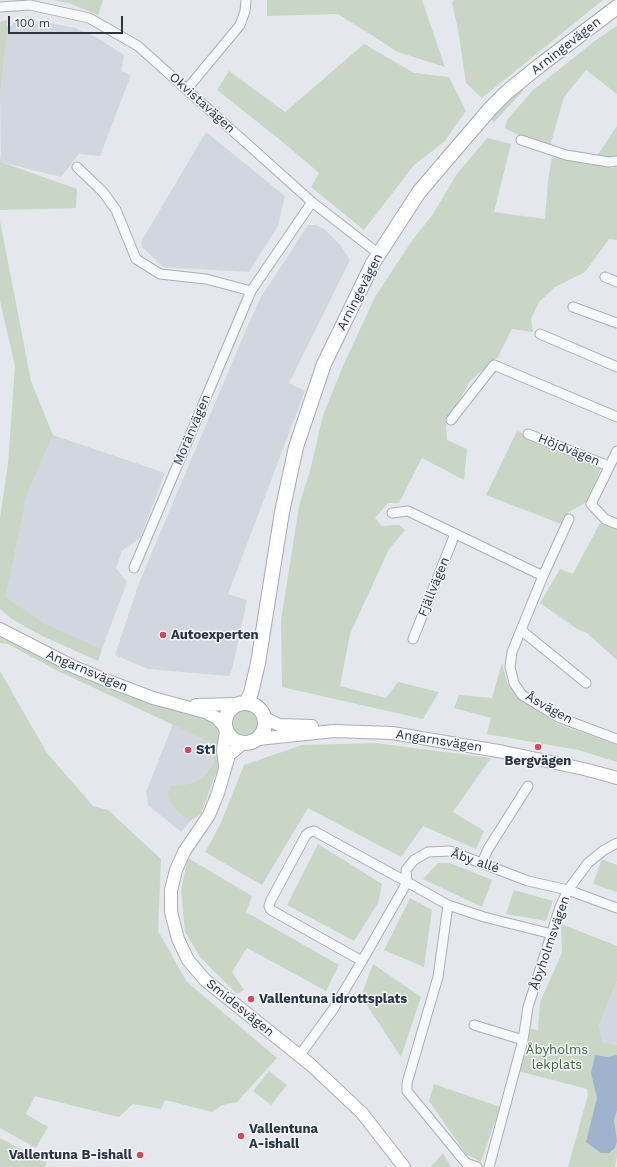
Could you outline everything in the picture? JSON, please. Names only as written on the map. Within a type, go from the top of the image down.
[{"type":"main road","name":"Arningevägen","points":[[242,703],[251,693],[258,663],[282,512],[296,447],[324,364],[378,254],[419,192],[486,114],[508,92],[539,66],[617,7]]},
{"type":"main road","name":"Angarnsvägen","points":[[0,629],[74,667],[153,698],[205,712],[217,718],[226,729]]},
{"type":"main road","name":"Arningevägen","points":[[258,663],[260,696],[264,716]]},
{"type":"main road","name":"Angarnsvägen","points":[[177,704],[204,706],[242,703]]},
{"type":"main road","points":[[242,703],[255,705],[264,716],[264,730],[258,739],[252,743],[242,744],[231,738],[226,729],[227,714],[242,703]]},
{"type":"main road","name":"Angarnsvägen","points":[[264,716],[279,725],[365,727],[420,733],[579,761],[617,771]]},
{"type":"main road","name":"Smidesvägen","points":[[225,768],[223,750],[226,729]]},
{"type":"main road","name":"Angarnsvägen","points":[[258,739],[334,731],[392,733],[504,752],[584,769],[617,778]]},
{"type":"main road","name":"Smidesvägen","points":[[242,744],[230,755],[218,793],[209,815],[184,852],[176,870],[171,890],[171,912],[178,939],[188,960],[206,980],[228,1000],[300,1055],[362,1113],[404,1167]]},
{"type":"street","points":[[187,89],[240,25],[245,11],[246,0]]},
{"type":"street","name":"Okvistavägen","points":[[0,7],[30,5],[89,18],[138,46],[312,202],[378,254]]},
{"type":"street","points":[[521,140],[566,155],[609,162],[617,161]]},
{"type":"street","points":[[77,167],[103,192],[116,210],[136,259],[160,274],[206,279],[251,291]]},
{"type":"street","name":"Moränvägen","points":[[134,568],[251,291],[312,202]]},
{"type":"street","points":[[605,277],[617,282]]},
{"type":"street","points":[[573,307],[617,323]]},
{"type":"street","points":[[540,334],[617,367]]},
{"type":"street","points":[[451,420],[494,365],[617,418]]},
{"type":"street","points":[[537,383],[541,379],[609,408]]},
{"type":"street","name":"Höjdvägen","points":[[528,434],[609,466]]},
{"type":"street","name":"Höjdvägen","points":[[617,451],[591,504],[605,519],[617,524]]},
{"type":"street","points":[[392,513],[408,512],[543,576]]},
{"type":"street","name":"Åsvägen","points":[[570,518],[520,630],[512,652],[510,667],[514,683],[522,695],[558,717],[617,739]]},
{"type":"street","name":"Fjällvägen","points":[[413,639],[455,534]]},
{"type":"street","points":[[520,630],[586,683]]},
{"type":"street","points":[[482,863],[488,850],[528,786]]},
{"type":"street","points":[[362,961],[271,910],[271,900],[306,835],[314,831],[448,905],[484,917],[552,934]]},
{"type":"street","name":"Åbyholmsvägen","points":[[489,1167],[523,1040],[528,1007],[560,907],[568,890],[588,863],[604,850],[617,843]]},
{"type":"street","name":"Åby allé","points":[[407,882],[406,870],[414,860],[428,852],[450,851],[528,881],[568,890],[617,908]]},
{"type":"street","points":[[300,1055],[334,1008],[407,882]]},
{"type":"street","points":[[448,905],[438,977],[407,1083],[407,1091],[466,1163],[477,1167]]},
{"type":"street","points":[[474,1025],[523,1040]]},
{"type":"shaded area","points":[[17,20],[45,22],[75,28],[96,37],[124,55],[121,71],[131,75],[100,156],[79,154],[61,177],[1,162],[0,94],[8,28]]},
{"type":"shaded area","points":[[206,132],[285,196],[278,226],[249,272],[163,267],[142,247],[141,242]]},
{"type":"shaded area","points":[[308,225],[316,225],[324,229],[341,246],[350,260],[289,383],[305,391],[228,594],[247,600],[233,666],[229,676],[148,669],[115,655],[139,583],[261,297]]},
{"type":"shaded area","points":[[53,435],[165,473],[140,538],[122,551],[116,568],[127,582],[102,649],[46,624],[6,597],[27,495]]},
{"type":"shaded area","points":[[173,724],[212,743],[214,753],[213,765],[205,775],[193,782],[180,786],[171,785],[167,793],[169,802],[179,813],[190,821],[181,832],[148,805],[146,792]]},
{"type":"shaded area","points":[[617,981],[617,1045],[602,1042],[599,1025]]},
{"type":"green space","points":[[53,0],[103,0],[98,15],[69,3]]},
{"type":"green space","points":[[267,0],[422,0],[445,67],[398,52],[338,14],[267,16]]},
{"type":"green space","points":[[454,0],[603,0],[482,98],[466,83],[458,29],[452,3]]},
{"type":"green space","points":[[6,20],[8,28],[0,94],[0,22]]},
{"type":"green space","points":[[617,26],[617,94],[586,70],[564,97],[550,146],[522,137],[505,128],[507,120],[533,90],[596,40]]},
{"type":"green space","points":[[364,44],[414,73],[449,77],[466,111],[444,142],[414,165],[364,230],[311,187],[319,173],[217,90],[229,71],[285,112]]},
{"type":"green space","points":[[522,88],[524,90],[494,122],[490,118]]},
{"type":"green space","points":[[617,126],[617,158],[597,156]]},
{"type":"green space","points":[[487,138],[511,144],[494,212],[545,219],[548,180],[552,157],[612,168],[617,167],[617,240],[609,239],[585,272],[555,287],[539,302],[531,319],[533,332],[512,329],[498,357],[470,381],[446,425],[447,440],[467,449],[464,480],[422,458],[399,503],[388,503],[375,518],[382,526],[399,525],[405,530],[389,549],[350,634],[340,686],[386,698],[398,682],[439,692],[423,719],[282,687],[281,621],[299,506],[311,467],[323,415],[343,366],[375,297],[411,242],[433,214],[457,174]]},
{"type":"green space","points":[[0,155],[1,162],[77,189],[76,208],[0,210]]},
{"type":"green space","points":[[0,221],[31,381],[53,435],[27,495],[6,597],[46,624],[102,649],[98,661],[40,635],[12,619],[0,609],[0,518],[8,464],[15,366],[0,301]]},
{"type":"green space","points":[[517,431],[570,455],[602,466],[588,501],[569,512],[561,524],[486,495]]},
{"type":"green space","points":[[600,523],[617,528],[617,660],[587,633],[577,629],[540,603],[560,569],[573,574]]},
{"type":"green space","points":[[0,633],[60,667],[120,693],[169,708],[207,716],[219,728],[222,737],[219,765],[201,814],[190,821],[179,813],[169,802],[167,793],[171,785],[180,786],[193,782],[205,775],[213,765],[214,753],[212,743],[58,671],[8,644],[0,643]]},
{"type":"green space","points":[[502,663],[507,683],[522,701],[558,724],[617,745],[617,762],[578,750],[487,734],[491,718],[454,708],[459,695],[492,698]]},
{"type":"green space","points":[[0,671],[47,753],[93,806],[108,810],[161,859],[158,931],[187,982],[277,1058],[237,1102],[222,1105],[212,1112],[165,1100],[161,1109],[133,1104],[119,1117],[35,1096],[26,1114],[48,1127],[36,1148],[0,1128]]},
{"type":"green space","points":[[244,709],[255,713],[259,724],[255,735],[244,739],[233,735],[229,724],[233,713]]},
{"type":"green space","points":[[375,743],[491,758],[453,812],[484,831],[476,849],[423,826],[401,857],[308,808],[262,885],[205,852],[220,825],[244,765],[302,745]]},
{"type":"green space","points":[[318,844],[382,884],[378,903],[354,941],[287,905]]},
{"type":"green space","points":[[188,858],[252,896],[246,912],[339,965],[326,991],[247,948],[232,972],[244,990],[237,994],[200,957],[185,932],[181,889]]},
{"type":"green space","points":[[602,859],[617,865],[617,892],[593,884]]},
{"type":"green space","points":[[438,863],[450,863],[492,880],[482,907],[423,879]]},
{"type":"green space","points":[[514,890],[553,901],[546,921],[506,914]]},
{"type":"green space","points":[[410,898],[432,910],[424,967],[384,950]]},
{"type":"green space","name":"Åbyholms lekplats","points":[[561,924],[617,946],[617,981],[599,1025],[602,1042],[617,1045],[617,1156],[615,1167],[568,1167],[588,1095],[587,1089],[514,1070],[524,1028],[538,1030],[540,1002],[562,953]]},
{"type":"green space","points":[[373,964],[421,997],[401,1057],[361,996]]},
{"type":"green space","points":[[269,1071],[287,1085],[271,1105],[253,1091]]},
{"type":"green space","points":[[434,1084],[500,1107],[481,1162],[466,1154],[429,1101]]},
{"type":"green space","points":[[0,1138],[47,1163],[45,1167],[0,1167]]},
{"type":"green space","points":[[443,1153],[451,1167],[431,1167]]},
{"type":"water","points":[[595,1055],[607,1057],[617,1055],[617,1110],[614,1120],[617,1141],[615,1148],[609,1153],[601,1153],[586,1142],[597,1098],[591,1073]]},
{"type":"place","name":"Autoexperten","points":[[163,635]]},
{"type":"place","name":"Bergvägen","points":[[538,747]]},
{"type":"place","name":"St1","points":[[188,750]]},
{"type":"place","name":"Vallentuna idrottsplats","points":[[251,999]]},
{"type":"place","name":"Vallentuna A-ishall","points":[[241,1136]]},
{"type":"place","name":"Vallentuna B-ishall","points":[[140,1155]]}]
